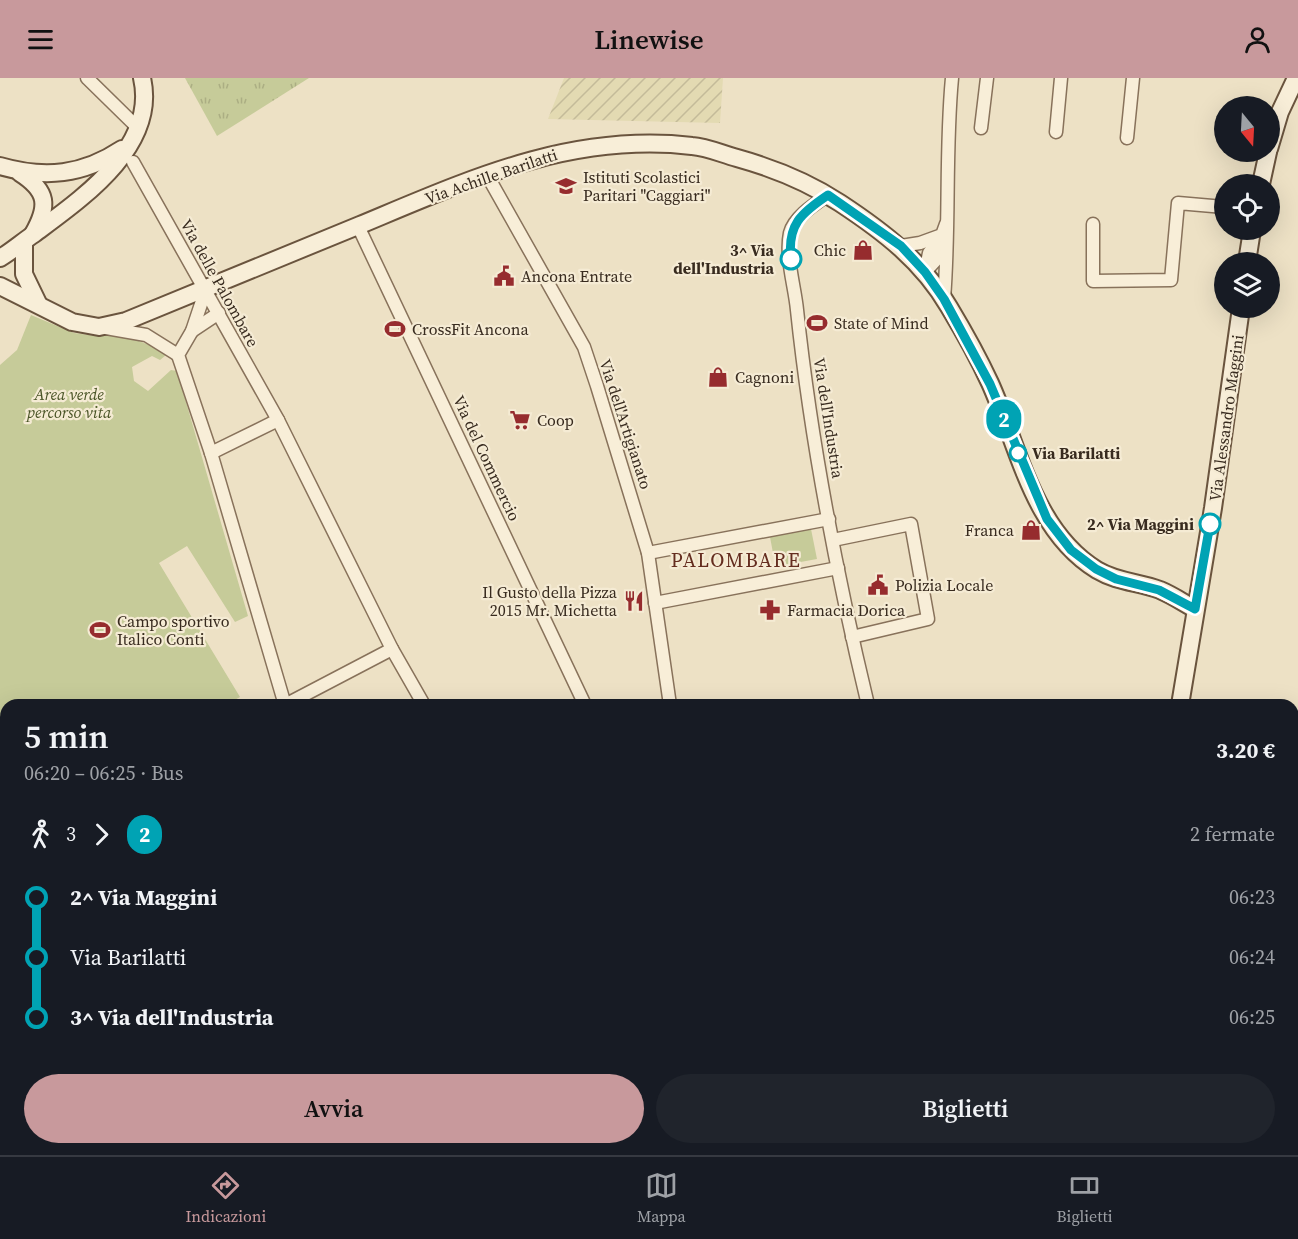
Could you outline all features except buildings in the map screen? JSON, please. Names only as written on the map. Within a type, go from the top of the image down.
[{"type":"street","points":[[87,78],[137,127]]},
{"type":"street","points":[[0,258],[95,187],[111,171],[137,127],[145,90],[142,78]]},
{"type":"street","points":[[944,299],[945,235],[949,217],[948,124],[952,78]]},
{"type":"street","points":[[981,128],[987,78]]},
{"type":"street","points":[[1056,132],[1061,78]]},
{"type":"street","points":[[1127,138],[1133,78]]},
{"type":"street","points":[[1280,112],[1296,78]]},
{"type":"street","name":"Via Achille Barilatti","points":[[99,327],[126,321],[487,175],[551,153],[588,146],[646,143],[695,146],[760,165],[800,180],[828,195],[901,246],[925,272],[944,299],[990,384],[1031,485],[1053,527],[1071,550],[1096,569],[1116,579],[1159,590],[1195,609]]},
{"type":"street","points":[[0,166],[17,171],[69,173],[94,165],[128,145]]},
{"type":"street","name":"Via delle Palombare","points":[[133,162],[278,420],[392,649],[421,699]]},
{"type":"street","points":[[17,171],[36,184],[43,196],[45,209],[29,238],[24,274],[38,303]]},
{"type":"street","name":"Via dell'Artigianato","points":[[487,175],[584,347],[648,553],[669,699]]},
{"type":"street","name":"Via dell'Industria","points":[[828,195],[800,218],[791,231],[789,248],[800,335],[829,519],[867,699]]},
{"type":"street","points":[[1093,224],[1094,281],[1171,280],[1178,203],[1214,206]]},
{"type":"street","name":"Via del Commercio","points":[[358,226],[582,699]]},
{"type":"street","points":[[901,246],[945,235]]},
{"type":"street","points":[[925,272],[928,253],[945,235]]},
{"type":"street","name":"Via Achille Barilatti","points":[[0,286],[72,322],[146,335],[178,355]]},
{"type":"street","points":[[206,289],[192,332],[178,355],[211,453],[283,699]]},
{"type":"street","points":[[192,332],[219,313]]},
{"type":"street","name":"Via Alessandro Maggini","points":[[1181,699],[1213,508],[1240,318]]},
{"type":"street","points":[[211,453],[278,420]]},
{"type":"street","points":[[648,553],[829,519]]},
{"type":"street","points":[[833,540],[911,524],[928,619],[852,637]]},
{"type":"street","points":[[654,603],[838,568]]},
{"type":"street","name":"Via Achille Barilatti","points":[[1159,590],[1199,585]]},
{"type":"street","points":[[296,699],[392,649]]},
{"type":"shaded area","points":[[564,78],[723,78],[720,123],[548,119]]},
{"type":"green space","points":[[185,78],[309,78],[217,136]]},
{"type":"green space","name":"Area verde percorso vita","points":[[31,315],[74,333],[96,336],[123,335],[157,348],[166,355],[160,360],[152,356],[132,367],[134,381],[148,391],[171,370],[177,371],[248,616],[235,622],[187,546],[159,563],[240,697],[236,699],[0,699],[0,365],[17,350]]},
{"type":"green space","points":[[811,529],[817,559],[784,565],[781,551],[773,553],[770,537]]},
{"type":"bus line","name":"2","points":[[791,259],[789,248],[791,231],[804,213],[828,195],[901,246],[925,272],[968,339],[990,384],[1047,519],[1071,550],[1096,569],[1116,579],[1159,590],[1195,609],[1210,524]]},
{"type":"place","name":"Istituti Scolastici Paritari \"Caggiari\"","points":[[566,186]]},
{"type":"place","name":"Chic","points":[[863,250]]},
{"type":"place","name":"3^ Via dell'Industria","points":[[791,259]]},
{"type":"place","name":"Ancona Entrate","points":[[504,276]]},
{"type":"place","name":"State of Mind","points":[[817,323]]},
{"type":"place","name":"CrossFit Ancona","points":[[395,329]]},
{"type":"place","name":"Cagnoni","points":[[718,377]]},
{"type":"place","name":"Coop","points":[[520,420]]},
{"type":"place","name":"Via Barilatti","points":[[1018,453]]},
{"type":"place","name":"2^ Via Maggini","points":[[1210,524]]},
{"type":"place","name":"Franca","points":[[1031,530]]},
{"type":"place","name":"Polizia Locale","points":[[878,585]]},
{"type":"place","name":"Il Gusto della Pizza 2015 Mr. Michetta","points":[[634,601]]},
{"type":"place","name":"Farmacia Dorica","points":[[770,610]]},
{"type":"place","name":"Campo sportivo Italico Conti","points":[[100,630]]},
{"type":"district","name":"PALOMBARE","points":[[736,560]]}]
